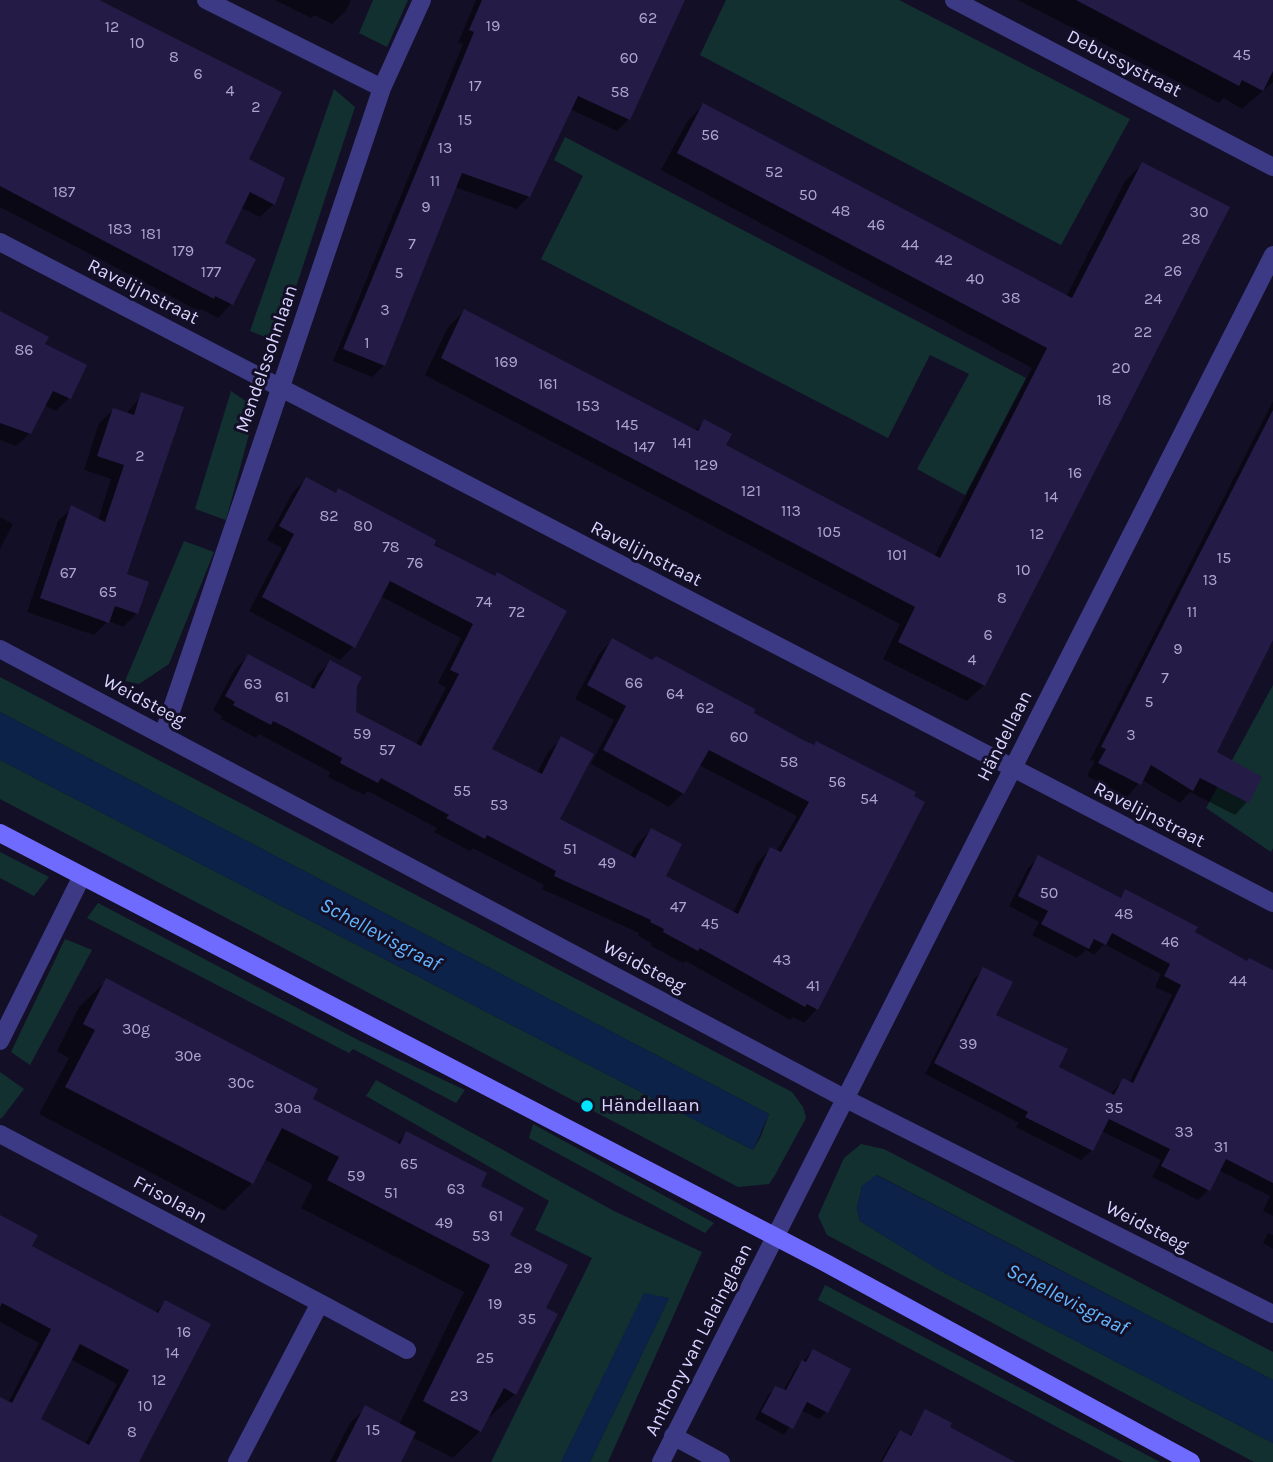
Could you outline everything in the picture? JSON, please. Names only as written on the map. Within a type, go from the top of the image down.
[{"type":"street","points":[[205,0],[382,88]]},
{"type":"street","name":"Mendelssohnlaan","points":[[163,735],[382,88],[422,0]]},
{"type":"street","name":"Debussystraat","points":[[954,0],[1273,167]]},
{"type":"street","name":"Ravelijnstraat","points":[[0,242],[1273,903]]},
{"type":"street","name":"Händellaan","points":[[775,1236],[1273,255]]},
{"type":"street","name":"Weidsteeg","points":[[0,649],[844,1098],[1273,1314]]},
{"type":"street","points":[[0,833],[775,1236],[1191,1462]]},
{"type":"street","points":[[0,1041],[82,876]]},
{"type":"street","name":"Frisolaan","points":[[0,1134],[407,1350]]},
{"type":"street","name":"Anthony van Lalainglaan","points":[[661,1462],[775,1236]]},
{"type":"street","points":[[236,1462],[320,1303]]},
{"type":"street","points":[[673,1436],[721,1462]]},
{"type":"green space","points":[[373,0],[408,0],[387,47],[359,33]]},
{"type":"green space","points":[[726,0],[899,0],[1130,119],[1061,245],[700,55]]},
{"type":"green space","points":[[334,89],[355,107],[278,342],[250,331]]},
{"type":"green space","points":[[565,137],[1026,378],[965,495],[917,469],[969,374],[930,355],[888,438],[541,259],[583,176],[554,160]]},
{"type":"green space","points":[[231,391],[256,408],[226,520],[195,509]]},
{"type":"green space","points":[[184,541],[214,552],[169,664],[139,684],[125,681]]},
{"type":"green space","points":[[0,677],[792,1092],[803,1107],[806,1118],[775,1175],[769,1184],[738,1187],[0,799],[0,760],[753,1150],[761,1136],[769,1114],[0,712]]},
{"type":"green space","points":[[1273,685],[1273,848],[1271,852],[1206,808]]},
{"type":"green space","points":[[0,852],[49,877],[34,896],[0,878]]},
{"type":"green space","points":[[98,903],[360,1041],[465,1090],[456,1103],[353,1049],[349,1053],[87,918]]},
{"type":"green space","points":[[65,939],[92,950],[30,1065],[11,1052]]},
{"type":"green space","points":[[0,1072],[24,1089],[1,1119],[0,1118]]},
{"type":"green space","points":[[376,1080],[614,1211],[702,1252],[608,1462],[590,1462],[669,1298],[644,1294],[561,1462],[491,1462],[592,1258],[535,1230],[549,1201],[366,1096]]},
{"type":"green space","points":[[533,1124],[714,1223],[705,1233],[529,1138]]},
{"type":"green space","points":[[861,1144],[884,1149],[1273,1352],[1273,1380],[877,1175],[862,1186],[857,1208],[860,1221],[939,1270],[1273,1443],[1273,1462],[1254,1462],[827,1235],[818,1216],[844,1158]]},
{"type":"green space","points":[[825,1285],[1160,1462],[1123,1462],[818,1300]]},
{"type":"water","name":"Schellevisgraaf","points":[[0,712],[769,1114],[753,1150],[0,760]]},
{"type":"water","name":"Schellevisgraaf","points":[[876,1175],[1273,1380],[1273,1443],[939,1270],[860,1221],[857,1208],[862,1186]]},
{"type":"water","points":[[644,1293],[669,1298],[590,1462],[561,1462]]},
{"type":"building","points":[[0,0],[99,0],[282,92],[249,159],[285,178],[275,205],[250,192],[225,243],[256,259],[233,305],[215,296],[214,299],[0,186]]},
{"type":"building","points":[[482,0],[685,0],[630,120],[578,96],[530,197],[462,173],[385,366],[343,349],[474,32],[469,30]]},
{"type":"building","points":[[1076,0],[1273,0],[1273,71],[1263,91],[1242,80],[1239,86]]},
{"type":"building","points":[[703,103],[1072,298],[1142,162],[1230,207],[985,686],[898,642],[915,607],[441,358],[464,309],[698,431],[704,419],[732,434],[726,445],[940,558],[1047,348],[677,153]]},
{"type":"building","points":[[0,311],[49,337],[45,344],[87,365],[71,399],[53,391],[31,434],[0,423]]},
{"type":"building","points":[[141,392],[184,407],[127,574],[149,582],[138,614],[115,606],[109,623],[40,598],[71,505],[105,522],[124,465],[97,456],[113,408],[134,415]]},
{"type":"building","points":[[1273,410],[1273,640],[1217,752],[1262,777],[1249,803],[1200,778],[1193,791],[1151,765],[1141,785],[1098,763],[1106,749],[1101,747]]},
{"type":"building","points":[[306,477],[336,493],[338,488],[436,540],[434,545],[495,576],[497,572],[567,611],[492,749],[542,774],[561,736],[594,754],[560,819],[635,858],[651,828],[682,844],[666,876],[738,914],[770,847],[781,852],[809,802],[709,750],[684,794],[603,750],[626,706],[587,685],[612,638],[652,660],[656,656],[755,709],[754,713],[803,740],[814,745],[816,741],[916,792],[914,796],[925,802],[818,1010],[807,1004],[805,1007],[700,948],[698,951],[663,932],[664,929],[650,922],[651,920],[554,876],[556,871],[487,835],[485,839],[446,818],[449,815],[381,778],[378,783],[340,763],[342,758],[285,727],[273,721],[271,725],[233,705],[235,702],[225,696],[248,654],[314,689],[330,660],[362,677],[357,686],[356,712],[421,746],[459,674],[450,670],[473,624],[390,581],[355,648],[262,597],[294,534],[279,526]]},
{"type":"building","points":[[1038,855],[1121,898],[1125,889],[1198,927],[1195,932],[1247,961],[1249,958],[1273,970],[1273,1183],[1226,1159],[1210,1191],[1161,1166],[1170,1149],[1109,1119],[1093,1151],[1025,1117],[1028,1112],[934,1063],[983,967],[1013,982],[996,1015],[1068,1049],[1059,1067],[1114,1095],[1123,1078],[1133,1083],[1181,985],[1164,976],[1170,964],[1112,933],[1106,945],[1094,939],[1089,949],[1041,924],[1048,911],[1018,896]]},
{"type":"building","points":[[106,978],[318,1089],[313,1099],[400,1144],[406,1131],[487,1173],[481,1186],[524,1208],[510,1235],[568,1265],[546,1308],[558,1314],[516,1395],[504,1388],[481,1432],[423,1401],[490,1265],[327,1180],[339,1157],[282,1128],[253,1184],[65,1087],[95,1030],[83,1024]]},
{"type":"building","points":[[0,1215],[38,1235],[32,1246],[158,1313],[165,1300],[211,1324],[139,1462],[0,1462],[0,1397],[12,1403],[51,1329],[2,1303],[0,1307]],"holes":[[[80,1344],[129,1370],[89,1445],[41,1419]]]},
{"type":"building","points":[[813,1349],[851,1369],[828,1413],[807,1402],[793,1429],[761,1412],[775,1386],[786,1390],[802,1360],[806,1362]]},
{"type":"building","points":[[365,1405],[416,1432],[401,1462],[336,1462]]},
{"type":"building","points":[[925,1409],[952,1423],[950,1427],[1015,1462],[882,1462],[900,1430],[911,1436]]},
{"type":"place","name":"Händellaan","points":[[587,1106]]}]
